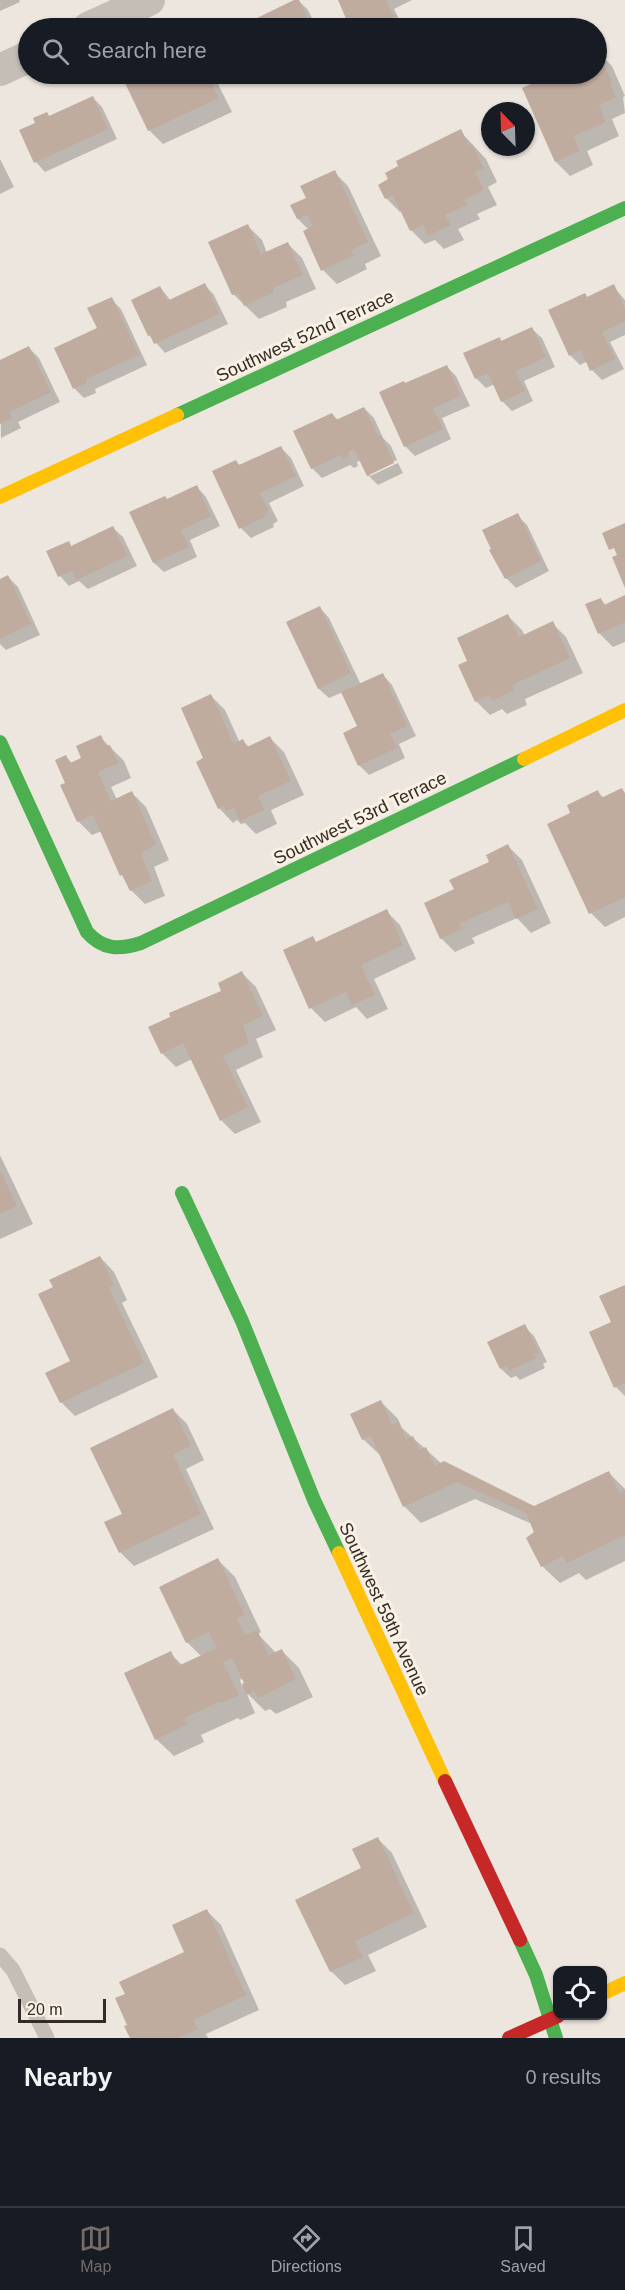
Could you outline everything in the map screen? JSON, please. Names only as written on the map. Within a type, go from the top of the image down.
[{"type":"street","points":[[110,18],[149,0]]},
{"type":"street","points":[[0,70],[18,62]]},
{"type":"street","name":"Southwest 52nd Terrace","points":[[0,497],[625,208]]},
{"type":"street","name":"Southwest 53rd Terrace","points":[[0,742],[82,923],[92,938],[109,949],[116,950],[141,943],[625,710]]},
{"type":"street","name":"Southwest 59th Avenue","points":[[182,1193],[242,1321],[314,1500],[553,2015]]},
{"type":"street","points":[[607,1992],[625,1983]]},
{"type":"street","points":[[509,2038],[553,2017]]},
{"type":"street","name":"Southwest 59th Avenue","points":[[554,2020],[556,2038]]},
{"type":"lane","points":[[0,1955],[13,1970],[46,2038]]},
{"type":"building","points":[[294,0],[299,0],[307,18],[257,18]]},
{"type":"building","points":[[338,0],[386,0],[394,17],[392,18],[346,18]]},
{"type":"building","points":[[607,71],[616,97],[599,105],[606,122],[574,136],[580,151],[555,162],[535,117],[535,102],[528,102],[522,88],[531,84],[607,84]]},
{"type":"building","points":[[125,84],[212,84],[219,98],[148,131]]},
{"type":"building","points":[[93,96],[108,129],[34,163],[19,130],[35,123],[33,118],[47,112],[49,116]]},
{"type":"building","points":[[461,129],[469,146],[472,144],[484,168],[475,172],[484,190],[464,200],[467,205],[445,215],[451,225],[428,236],[423,225],[410,231],[393,195],[385,199],[378,185],[388,179],[385,173],[398,166],[396,161]]},
{"type":"building","points":[[335,170],[368,242],[351,250],[354,255],[321,271],[303,231],[313,226],[307,215],[297,219],[290,205],[306,198],[300,186]]},
{"type":"building","points":[[248,224],[261,254],[288,242],[303,275],[273,288],[274,292],[244,306],[238,293],[232,295],[208,242]]},
{"type":"building","points":[[205,283],[219,314],[154,344],[131,300],[160,286],[167,301]]},
{"type":"building","points":[[614,284],[625,309],[625,321],[602,332],[615,359],[590,371],[581,350],[569,356],[548,310],[585,293],[587,297]]},
{"type":"building","points":[[112,297],[139,355],[86,379],[87,383],[73,389],[54,348],[97,328],[87,308]]},
{"type":"building","points":[[532,327],[546,357],[516,371],[525,391],[501,402],[488,373],[475,379],[463,353],[500,337],[501,341]]},
{"type":"building","points":[[29,346],[51,392],[9,412],[12,418],[0,424],[0,360]]},
{"type":"building","points":[[447,365],[461,396],[433,408],[443,429],[404,447],[379,392]]},
{"type":"building","points":[[364,407],[394,463],[367,476],[354,449],[348,452],[349,456],[346,458],[343,459],[341,455],[311,469],[293,431],[332,413],[336,420]]},
{"type":"building","points":[[281,446],[296,476],[260,493],[269,511],[264,514],[265,517],[239,529],[212,471],[236,460],[239,465]]},
{"type":"building","points":[[197,485],[211,516],[181,530],[189,547],[153,563],[129,512],[165,496],[167,499]]},
{"type":"building","points":[[518,513],[541,561],[505,579],[489,550],[491,549],[482,530]]},
{"type":"building","points":[[625,523],[625,588],[612,557],[617,555],[614,548],[609,550],[602,533]]},
{"type":"building","points":[[113,526],[128,556],[76,580],[72,571],[58,577],[46,551],[69,541],[71,546]]},
{"type":"building","points":[[8,575],[31,624],[0,639],[0,579]]},
{"type":"building","points":[[625,595],[625,622],[598,634],[585,604],[601,598],[604,605]]},
{"type":"building","points":[[320,606],[351,673],[318,689],[286,622]]},
{"type":"building","points":[[508,614],[519,637],[553,621],[570,658],[512,685],[514,690],[492,701],[489,695],[475,702],[458,665],[467,661],[457,638]]},
{"type":"building","points":[[383,673],[407,726],[390,734],[397,748],[358,766],[343,733],[357,726],[341,692]]},
{"type":"building","points":[[211,694],[234,744],[243,739],[247,747],[270,736],[291,781],[258,796],[264,810],[240,821],[234,808],[226,811],[224,806],[218,809],[196,762],[203,758],[181,708]]},
{"type":"building","points":[[101,735],[106,746],[110,745],[118,763],[98,772],[111,801],[132,791],[156,845],[141,853],[152,881],[130,891],[122,875],[120,876],[93,815],[77,822],[60,785],[65,783],[55,760],[66,755],[70,763],[81,758],[76,746]]},
{"type":"building","points":[[622,788],[625,794],[625,897],[589,914],[547,824],[570,813],[567,805],[598,790],[601,798]]},
{"type":"building","points":[[508,844],[538,909],[516,919],[508,902],[459,924],[462,929],[440,939],[424,903],[454,889],[449,880],[489,862],[486,855]]},
{"type":"building","points":[[387,909],[403,945],[361,965],[375,995],[352,1005],[346,992],[309,1009],[283,950],[313,936],[316,942]]},
{"type":"building","points":[[242,971],[263,1016],[243,1025],[249,1043],[223,1056],[248,1107],[220,1121],[183,1043],[161,1054],[148,1027],[170,1017],[169,1013],[221,991],[218,983]]},
{"type":"building","points":[[0,1170],[17,1206],[0,1214]]},
{"type":"building","points":[[100,1256],[114,1285],[109,1288],[144,1363],[60,1403],[45,1373],[70,1361],[38,1294],[53,1287],[49,1280]]},
{"type":"building","points":[[625,1285],[625,1383],[614,1388],[589,1332],[611,1322],[599,1296]]},
{"type":"building","points":[[525,1324],[539,1352],[534,1354],[536,1358],[509,1371],[507,1366],[500,1369],[487,1342]]},
{"type":"building","points":[[381,1400],[392,1425],[398,1422],[406,1439],[413,1436],[419,1450],[426,1447],[435,1466],[444,1461],[534,1506],[609,1471],[619,1493],[625,1490],[625,1535],[567,1563],[563,1556],[541,1567],[526,1538],[534,1532],[526,1513],[457,1482],[403,1507],[371,1436],[362,1440],[350,1414]]},
{"type":"building","points":[[173,1408],[191,1446],[173,1454],[201,1514],[119,1553],[104,1522],[122,1514],[90,1448]]},
{"type":"building","points":[[218,1558],[245,1615],[237,1619],[245,1635],[257,1630],[269,1655],[282,1649],[296,1679],[258,1698],[254,1691],[247,1695],[232,1658],[223,1662],[239,1695],[185,1718],[188,1724],[155,1740],[124,1673],[171,1651],[178,1666],[217,1648],[209,1632],[186,1643],[159,1587]]},
{"type":"building","points":[[378,1837],[414,1913],[355,1941],[363,1957],[330,1972],[295,1900],[361,1868],[352,1849]]},
{"type":"building","points":[[207,1909],[246,1995],[193,2020],[198,2029],[178,2038],[130,2038],[115,1998],[125,1994],[119,1982],[184,1952],[172,1925]]},
{"type":"traffic: fast","points":[[177,415],[625,208]]},
{"type":"traffic: fast","points":[[0,742],[87,932],[99,942],[112,947],[126,947],[141,943],[524,759]]},
{"type":"traffic: fast","points":[[182,1193],[242,1321],[314,1500],[339,1553]]},
{"type":"traffic: fast","points":[[520,1940],[536,1975],[556,2038]]},
{"type":"traffic: slow","points":[[0,497],[177,415]]},
{"type":"traffic: slow","points":[[524,759],[625,710]]},
{"type":"traffic: slow","points":[[339,1553],[445,1781]]},
{"type":"traffic: slow","points":[[607,1992],[625,1983]]},
{"type":"traffic: jam","points":[[445,1781],[520,1940]]},
{"type":"traffic: jam","points":[[509,2038],[553,2018]]}]
